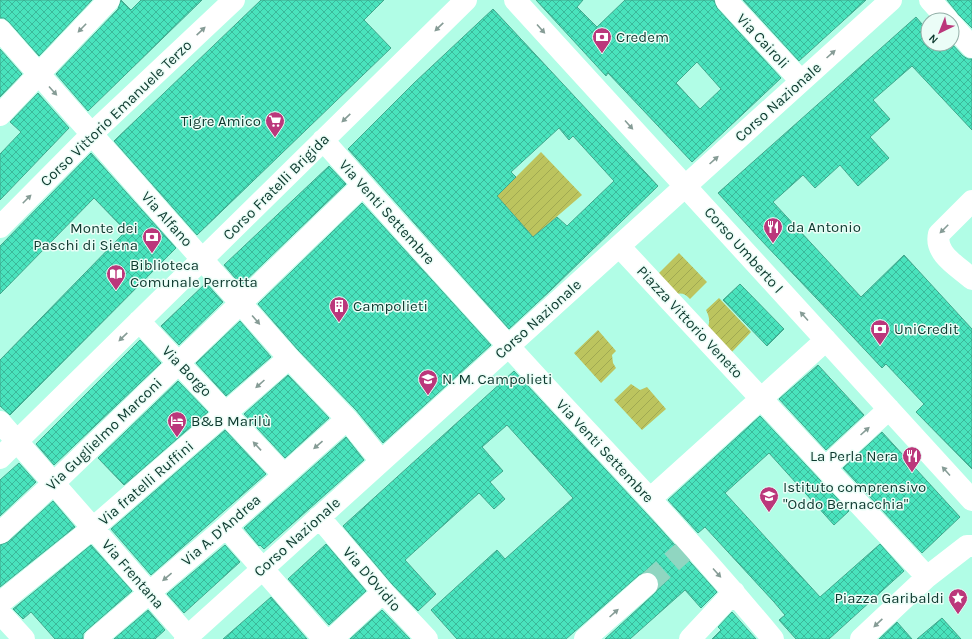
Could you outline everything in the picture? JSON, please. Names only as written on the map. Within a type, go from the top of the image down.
[{"type":"street","points":[[0,115],[109,0]]},
{"type":"street","name":"Corso Vittorio Emanuele Terzo","points":[[0,227],[91,135],[234,0]]},
{"type":"street","name":"Corso Fratelli Brigida","points":[[0,458],[466,0]]},
{"type":"street","name":"Corso Umberto I","points":[[515,0],[972,500]]},
{"type":"street","name":"Via Cairoli","points":[[726,0],[801,81]]},
{"type":"street","name":"Corso Nazionale","points":[[187,638],[891,0]]},
{"type":"street","points":[[930,0],[941,12]]},
{"type":"street","name":"Via Alfano","points":[[0,30],[289,358],[347,420],[381,461]]},
{"type":"street","points":[[960,34],[972,47]]},
{"type":"street","name":"Via Venti Settembre","points":[[323,140],[508,346],[650,499],[688,548],[734,592],[773,639]]},
{"type":"street","name":"Via Guglielmo Marconi","points":[[0,532],[54,483],[363,185]]},
{"type":"street","points":[[972,201],[939,234],[937,240],[944,255],[972,279]]},
{"type":"street","name":"Piazza Vittorio Veneto","points":[[619,246],[928,577]]},
{"type":"street","name":"Via Borgo","points":[[139,321],[284,475]]},
{"type":"street","points":[[650,499],[764,400],[826,340]]},
{"type":"street","name":"Via fratelli Ruffini","points":[[0,603],[93,528],[289,358]]},
{"type":"street","points":[[826,467],[889,409]]},
{"type":"street","name":"Via A. D'Andrea","points":[[94,639],[226,528],[347,420]]},
{"type":"street","name":"Via Frentana","points":[[0,422],[149,592],[187,638]]},
{"type":"street","name":"Via D'Ovidio","points":[[319,517],[383,592],[427,639]]},
{"type":"street","points":[[226,528],[324,639]]},
{"type":"street","points":[[861,639],[928,577],[967,546],[972,546]]},
{"type":"street","points":[[585,639],[647,584]]},
{"type":"street","points":[[332,639],[383,592]]},
{"type":"street","points":[[690,639],[734,592]]},
{"type":"street","points":[[0,613],[24,639]]},
{"type":"green space","points":[[541,152],[582,195],[533,237],[497,196]]},
{"type":"green space","points":[[679,253],[707,282],[690,299],[686,295],[682,294],[673,296],[656,276]]},
{"type":"green space","points":[[719,298],[751,332],[730,354],[707,330],[709,320],[706,310]]},
{"type":"green space","points":[[598,330],[616,351],[612,355],[613,363],[616,368],[601,383],[574,353]]},
{"type":"green space","points":[[631,384],[640,390],[647,387],[666,409],[642,430],[614,400]]},
{"type":"building","points":[[0,0],[92,0],[39,56],[9,22],[4,18],[0,18]]},
{"type":"building","points":[[121,0],[131,10],[141,0],[202,0],[88,111],[56,74],[118,9]]},
{"type":"building","points":[[261,0],[384,0],[364,20],[391,48],[197,235],[114,141]]},
{"type":"building","points":[[536,0],[583,0],[577,7],[597,27],[625,0],[714,0],[717,8],[781,78],[692,162],[608,73],[606,76]],"holes":[[[697,62],[721,89],[700,109],[676,83]]]},
{"type":"building","points":[[743,0],[866,0],[799,61]]},
{"type":"building","points":[[947,0],[972,0],[972,28],[960,16],[960,12],[957,12]]},
{"type":"building","points":[[493,9],[658,186],[509,329],[348,149],[414,83]],"holes":[[[559,128],[569,140],[573,136],[614,181],[567,226],[557,217],[533,237],[497,196],[516,177],[511,172]]]},
{"type":"building","points":[[916,17],[920,22],[920,52],[959,52],[968,59],[972,59],[972,130],[912,66],[873,100],[890,119],[870,137],[889,158],[858,186],[840,165],[815,188],[803,175],[773,202],[861,297],[904,255],[972,329],[972,469],[916,412],[924,404],[886,364],[882,368],[718,193]]},
{"type":"building","points":[[0,49],[22,74],[0,97]]},
{"type":"building","points":[[38,93],[69,128],[0,200],[0,154],[21,132],[10,122]]},
{"type":"building","points":[[91,153],[176,248],[10,415],[0,406],[0,360],[126,231],[94,198],[0,294],[0,246]]},
{"type":"building","points":[[329,166],[346,184],[241,285],[224,265]]},
{"type":"building","points":[[362,203],[491,345],[383,443],[356,410],[298,350],[258,304]]},
{"type":"building","points":[[206,283],[223,302],[179,345],[161,326]]},
{"type":"building","points":[[740,284],[784,329],[767,346],[723,300]]},
{"type":"building","points":[[240,321],[271,357],[226,396],[196,363]]},
{"type":"building","points":[[140,340],[161,363],[54,465],[36,444]]},
{"type":"building","points":[[818,365],[864,415],[826,450],[779,399]]},
{"type":"building","points":[[514,371],[717,592],[701,608],[685,590],[630,639],[605,639],[659,588],[657,576],[651,572],[645,572],[639,575],[566,639],[457,639],[431,610],[497,550],[505,559],[573,498],[507,425],[482,447],[503,471],[490,482],[505,499],[494,509],[479,493],[405,560],[436,594],[418,611],[392,584],[343,526]]},
{"type":"building","points":[[288,375],[329,418],[285,458],[244,414]]},
{"type":"building","points":[[178,381],[208,412],[124,485],[98,458]]},
{"type":"building","points":[[760,416],[849,511],[834,525],[769,453],[725,493],[820,597],[880,544],[904,571],[829,639],[796,639],[779,620],[785,615],[705,527],[698,533],[668,500]]},
{"type":"building","points":[[225,430],[266,474],[151,575],[111,529]]},
{"type":"building","points":[[882,432],[960,517],[922,553],[843,468]]},
{"type":"building","points":[[346,437],[364,460],[264,549],[260,545],[259,546],[244,528]]},
{"type":"building","points":[[19,463],[36,482],[0,516],[0,480]]},
{"type":"building","points":[[53,501],[75,527],[0,587],[0,545],[8,542]]},
{"type":"building","points":[[326,544],[366,591],[329,625],[288,579]]},
{"type":"building","points":[[91,545],[132,591],[87,630],[83,634],[83,639],[55,639],[31,612],[23,619],[13,609]]},
{"type":"building","points":[[225,545],[240,562],[184,613],[167,594]]},
{"type":"building","points":[[271,597],[307,639],[223,639]]},
{"type":"building","points":[[148,610],[165,630],[155,639],[114,639]]},
{"type":"building","points":[[382,610],[410,639],[350,639]]},
{"type":"building","points":[[732,612],[756,639],[712,639],[721,630],[718,627]]},
{"type":"building","points":[[942,618],[961,639],[917,639]]},
{"type":"building","points":[[897,622],[912,639],[879,639]]},
{"type":"tunnel","points":[[647,584],[684,551]]},
{"type":"place","name":"Credem","points":[[602,54]]},
{"type":"place","name":"Tigre Amico","points":[[275,138]]},
{"type":"place","name":"da Antonio","points":[[773,244]]},
{"type":"place","name":"Monte dei Paschi di Siena","points":[[152,254]]},
{"type":"place","name":"Biblioteca Comunale Perrotta","points":[[116,291]]},
{"type":"place","name":"Campolieti","points":[[339,323]]},
{"type":"place","name":"UniCredit","points":[[880,346]]},
{"type":"place","name":"N. M. Campolieti","points":[[428,396]]},
{"type":"place","name":"B&B Marilù","points":[[177,438]]},
{"type":"place","name":"La Perla Nera","points":[[912,473]]},
{"type":"place","name":"Istituto comprensivo \"Oddo Bernacchia\"","points":[[769,513]]},
{"type":"place","name":"Piazza Garibaldi","points":[[958,615]]}]
